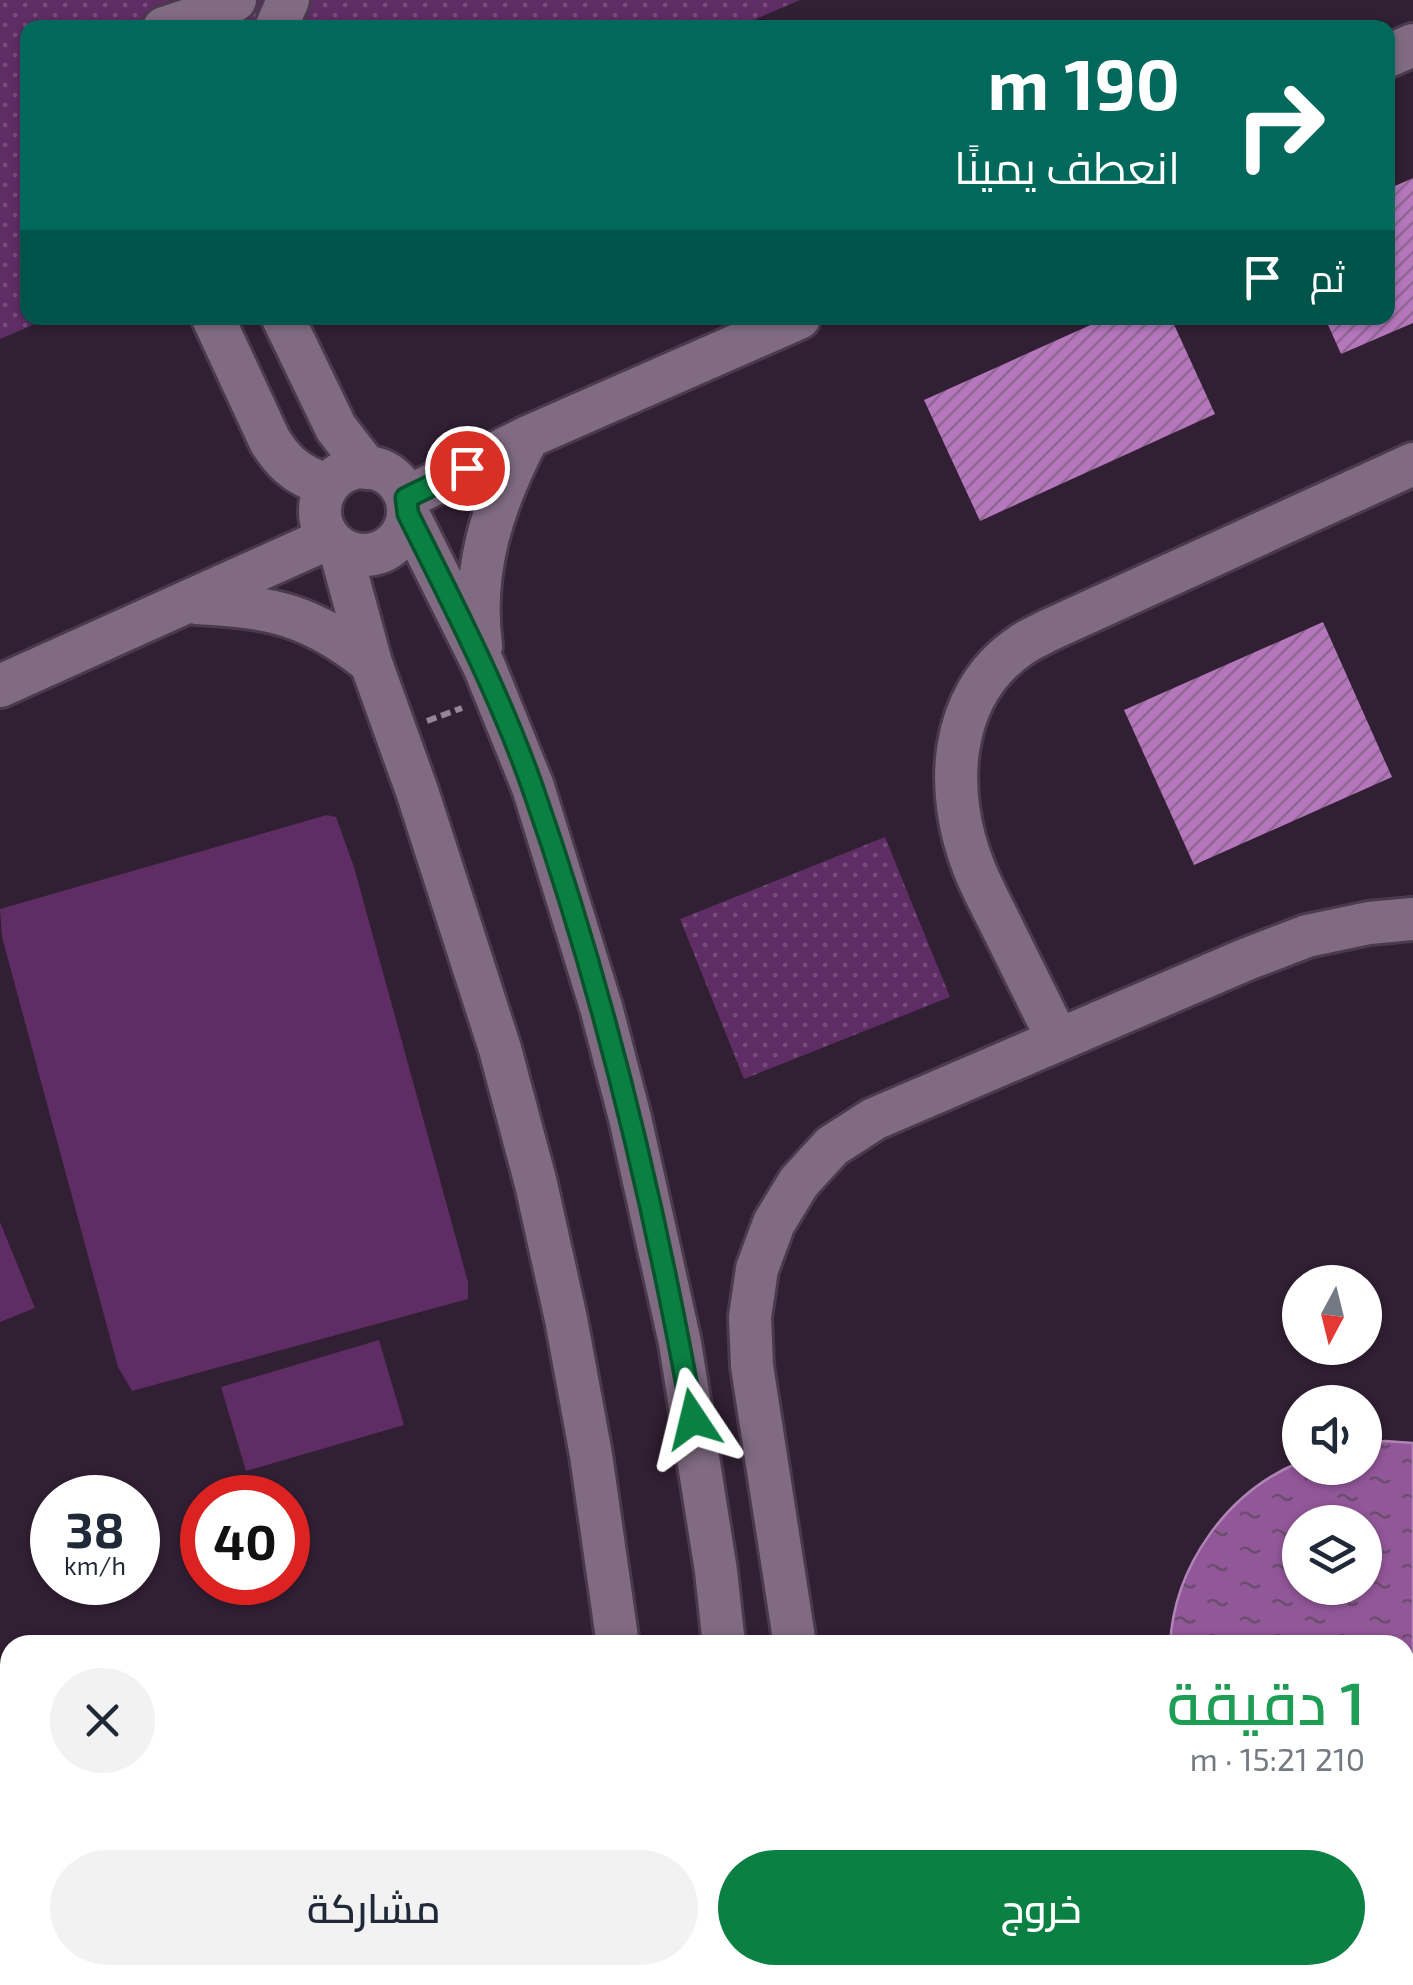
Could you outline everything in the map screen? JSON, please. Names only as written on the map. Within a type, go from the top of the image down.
[{"type":"street","points":[[189,20],[234,0]]},
{"type":"street","points":[[216,325],[270,441],[281,458],[318,488]]},
{"type":"street","points":[[243,325],[318,488],[322,525],[335,544],[500,1050],[536,1184],[566,1319],[591,1455],[617,1635]]},
{"type":"street","points":[[286,325],[336,428],[368,468]]},
{"type":"street","points":[[407,506],[528,438],[783,325]]},
{"type":"street","points":[[490,681],[480,632],[482,565],[498,499],[528,438]]},
{"type":"street","points":[[1058,1040],[974,867],[962,832],[955,794],[956,762],[961,729],[974,698],[993,670],[1018,648],[1047,631],[1413,464]]},
{"type":"street","points":[[318,488],[340,474],[368,468],[380,470],[400,486],[490,681],[532,786],[568,896],[630,1118],[656,1231],[705,1495],[723,1635]]},
{"type":"street","points":[[0,686],[185,602],[335,544],[354,554],[384,551],[405,528],[407,506]]},
{"type":"street","points":[[185,602],[254,606],[286,614],[346,643],[371,664]]},
{"type":"street","points":[[793,1635],[752,1366],[750,1317],[757,1269],[774,1224],[798,1182],[832,1146],[874,1119],[1247,958],[1307,936],[1369,922],[1413,919]]},
{"type":"path","points":[[396,732],[490,681]]},
{"type":"shaded area","points":[[0,0],[800,0],[754,20],[20,20],[20,325],[33,325],[0,339]]},
{"type":"shaded area","points":[[327,815],[336,817],[354,867],[468,1282],[468,1299],[132,1391],[118,1367],[2,937],[0,909]]},
{"type":"shaded area","points":[[885,837],[950,997],[744,1079],[680,919]]},
{"type":"shaded area","points":[[0,1222],[35,1308],[0,1322]]},
{"type":"shaded area","points":[[379,1340],[404,1425],[246,1471],[221,1387]]},
{"type":"water","points":[[1382,1441],[1413,1443],[1413,1635],[1171,1635],[1182,1587],[1209,1535],[1249,1492],[1282,1471],[1282,1485],[1382,1485]]},
{"type":"building","points":[[1413,178],[1413,323],[1341,354],[1328,325],[1395,325],[1395,186]]},
{"type":"building","points":[[1090,325],[1174,325],[1215,414],[980,521],[924,400]]},
{"type":"building","points":[[1323,622],[1392,777],[1194,865],[1124,710]]},
{"type":"route","points":[[467,468],[406,498],[408,514],[484,666],[532,786],[568,896],[630,1118],[693,1419]]}]
